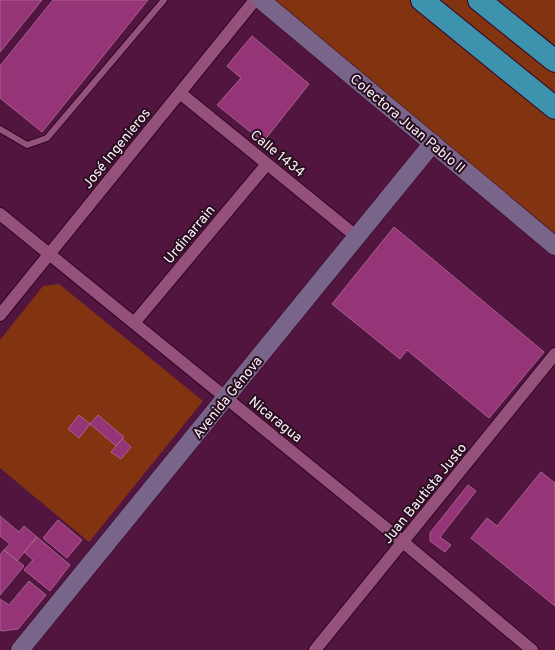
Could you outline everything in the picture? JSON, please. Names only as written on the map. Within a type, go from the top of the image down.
[{"type":"highway","points":[[422,0],[555,108]]},
{"type":"highway","points":[[479,0],[555,61]]},
{"type":"street","name":"José Ingenieros","points":[[0,315],[255,0]]},
{"type":"street","name":"Colectora Juan Pablo II","points":[[261,0],[555,246]]},
{"type":"street","name":"Calle 1434","points":[[180,93],[357,237]]},
{"type":"street","name":"Avenida Génova","points":[[20,650],[433,143]]},
{"type":"street","name":"Urdinarrain","points":[[134,324],[267,164]]},
{"type":"street","name":"Nicaragua","points":[[0,214],[403,542],[532,650]]},
{"type":"street","name":"Juan Bautista Justo","points":[[315,650],[555,354]]},
{"type":"lane","points":[[0,128],[27,145],[47,138],[164,0]]},
{"type":"shaded area","points":[[261,0],[555,0],[555,246]]},
{"type":"shaded area","points":[[59,284],[203,401],[89,542],[0,468],[0,340],[43,286]]},
{"type":"building","points":[[0,0],[42,0],[0,52]]},
{"type":"building","points":[[53,0],[148,0],[42,132],[0,98],[0,66]]},
{"type":"building","points":[[252,36],[309,84],[263,142],[217,105],[241,78],[227,66]]},
{"type":"building","points":[[394,227],[544,352],[489,418],[407,350],[400,359],[332,304]]},
{"type":"building","points":[[79,415],[90,424],[79,438],[68,429]]},
{"type":"building","points":[[98,415],[124,437],[116,446],[90,424]]},
{"type":"building","points":[[122,439],[131,447],[121,459],[111,452]]},
{"type":"building","points":[[541,472],[555,483],[555,606],[471,538],[487,518],[497,526]]},
{"type":"building","points":[[468,485],[476,491],[440,537],[451,545],[445,552],[430,541],[430,533]]},
{"type":"building","points":[[0,516],[19,532],[24,526],[37,537],[17,561],[4,550],[10,544],[0,536]]},
{"type":"building","points":[[58,520],[82,540],[67,558],[43,538]]},
{"type":"building","points":[[37,537],[70,565],[50,591],[24,570],[33,560],[24,552]]},
{"type":"building","points":[[4,550],[24,566],[0,595],[0,555]]},
{"type":"building","points":[[29,581],[46,595],[18,629],[0,630],[0,599],[9,605]]}]
